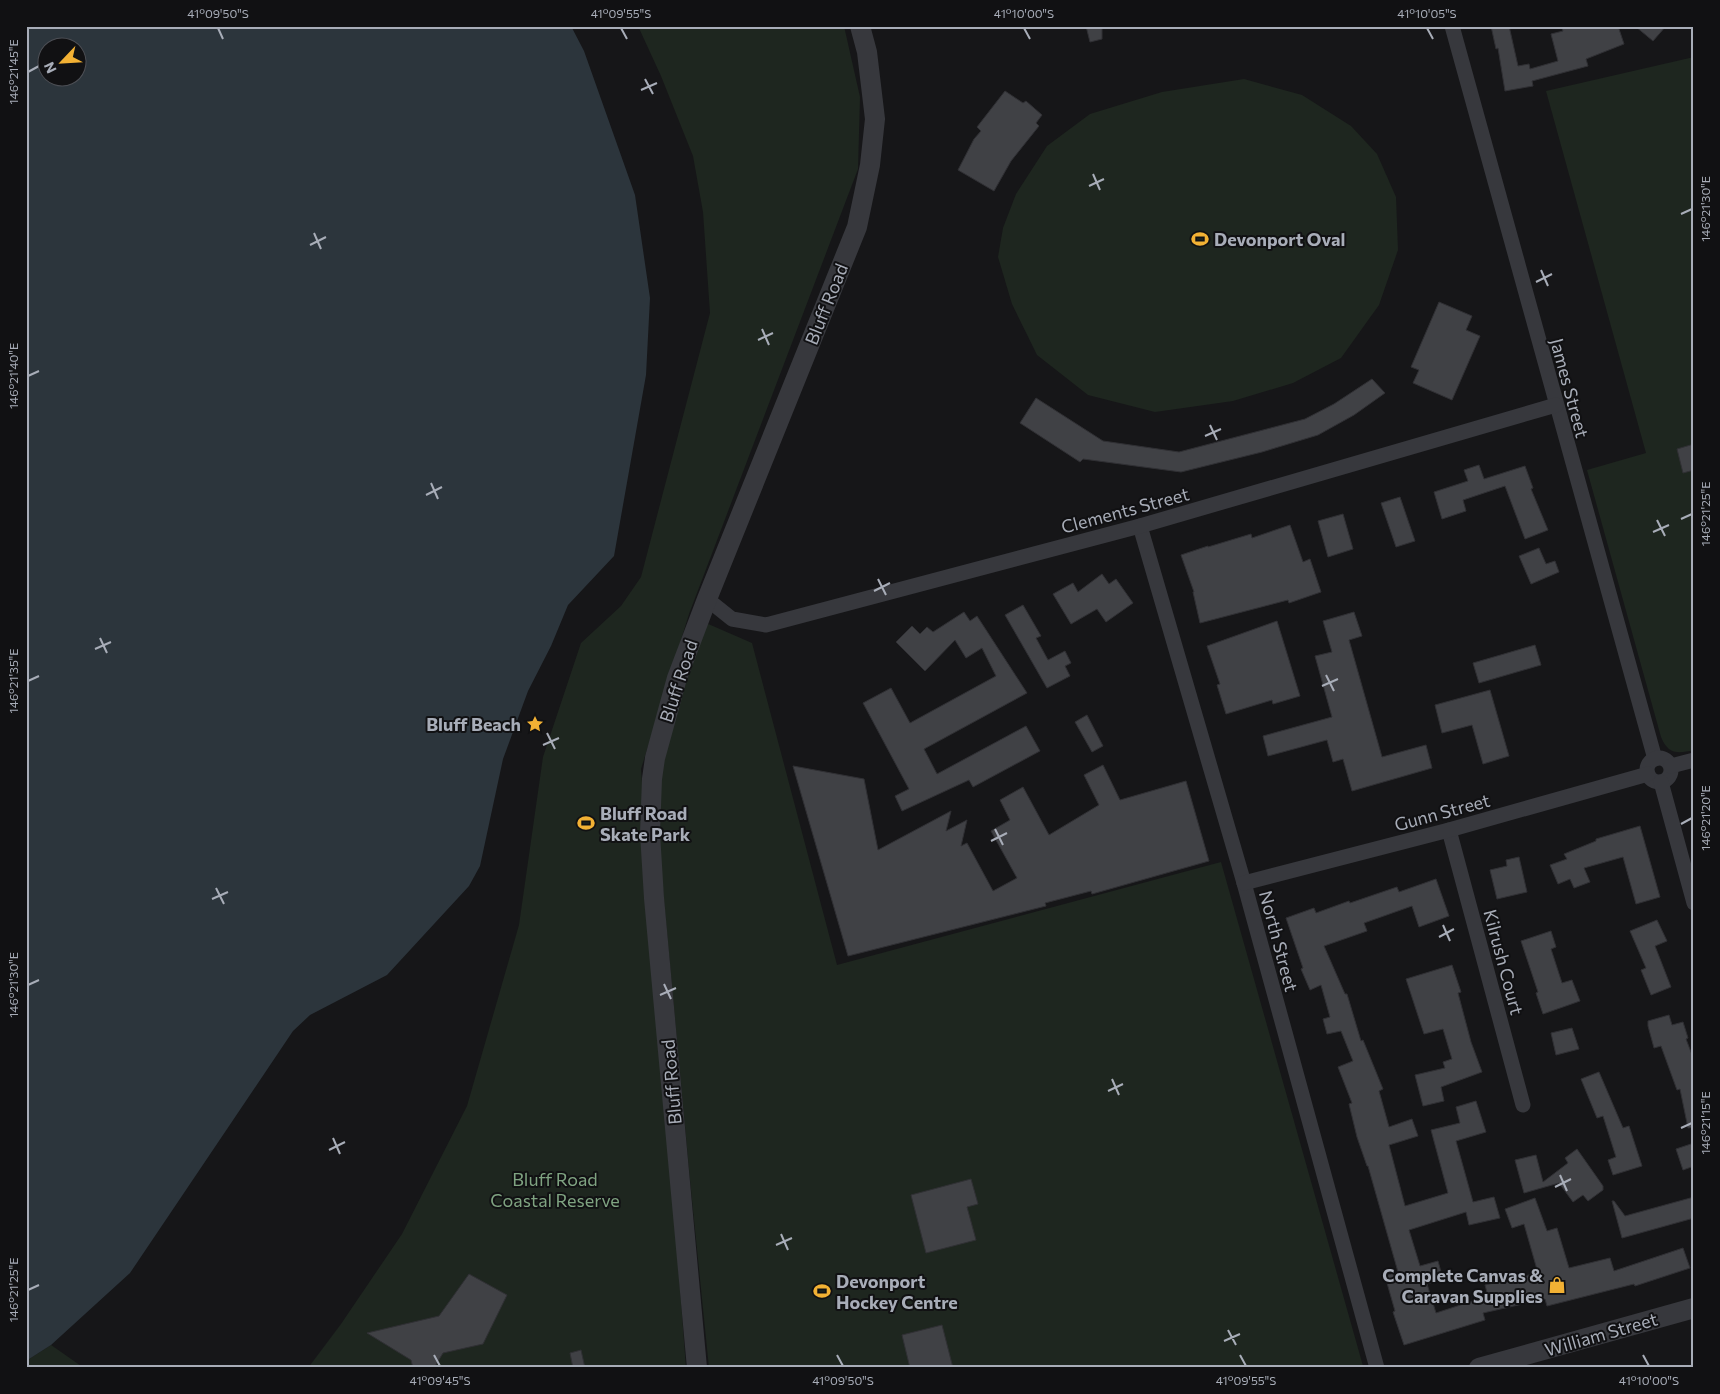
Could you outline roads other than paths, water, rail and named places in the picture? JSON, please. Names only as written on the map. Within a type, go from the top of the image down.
[{"type":"street","name":"Bluff Road","points":[[697,1368],[654,898],[650,833],[655,758],[677,678],[707,599],[857,227],[870,165],[875,119],[867,52],[860,26]]},
{"type":"street","name":"James Street","points":[[1452,26],[1655,759]]},
{"type":"street","name":"Clements Street","points":[[707,599],[732,619],[766,625],[1140,526],[1556,405]]},
{"type":"street","name":"North Street","points":[[1140,526],[1244,883],[1377,1368]]},
{"type":"street","points":[[1671,766],[1663,759],[1655,759],[1648,766],[1654,778],[1694,903]]},
{"type":"street","points":[[1671,766],[1694,760]]},
{"type":"street","points":[[1654,778],[1669,778],[1671,766]]},
{"type":"street","name":"Gunn Street","points":[[1244,883],[1654,778]]},
{"type":"street","name":"Kilrush Court","points":[[1449,830],[1523,1105]]},
{"type":"street","name":"William Street","points":[[1479,1368],[1694,1308]]},
{"type":"place","name":"Devonport Oval","points":[[1200,239]]},
{"type":"place","name":"Bluff Beach","points":[[535,724]]},
{"type":"place","name":"Bluff Road Skate Park","points":[[586,823]]},
{"type":"place","name":"Complete Canvas & Caravan Supplies","points":[[1557,1285]]},
{"type":"place","name":"Devonport Hockey Centre","points":[[822,1291]]},
{"type":"park label","name":"Bluff Road Coastal Reserve","points":[[555,1189]]}]
